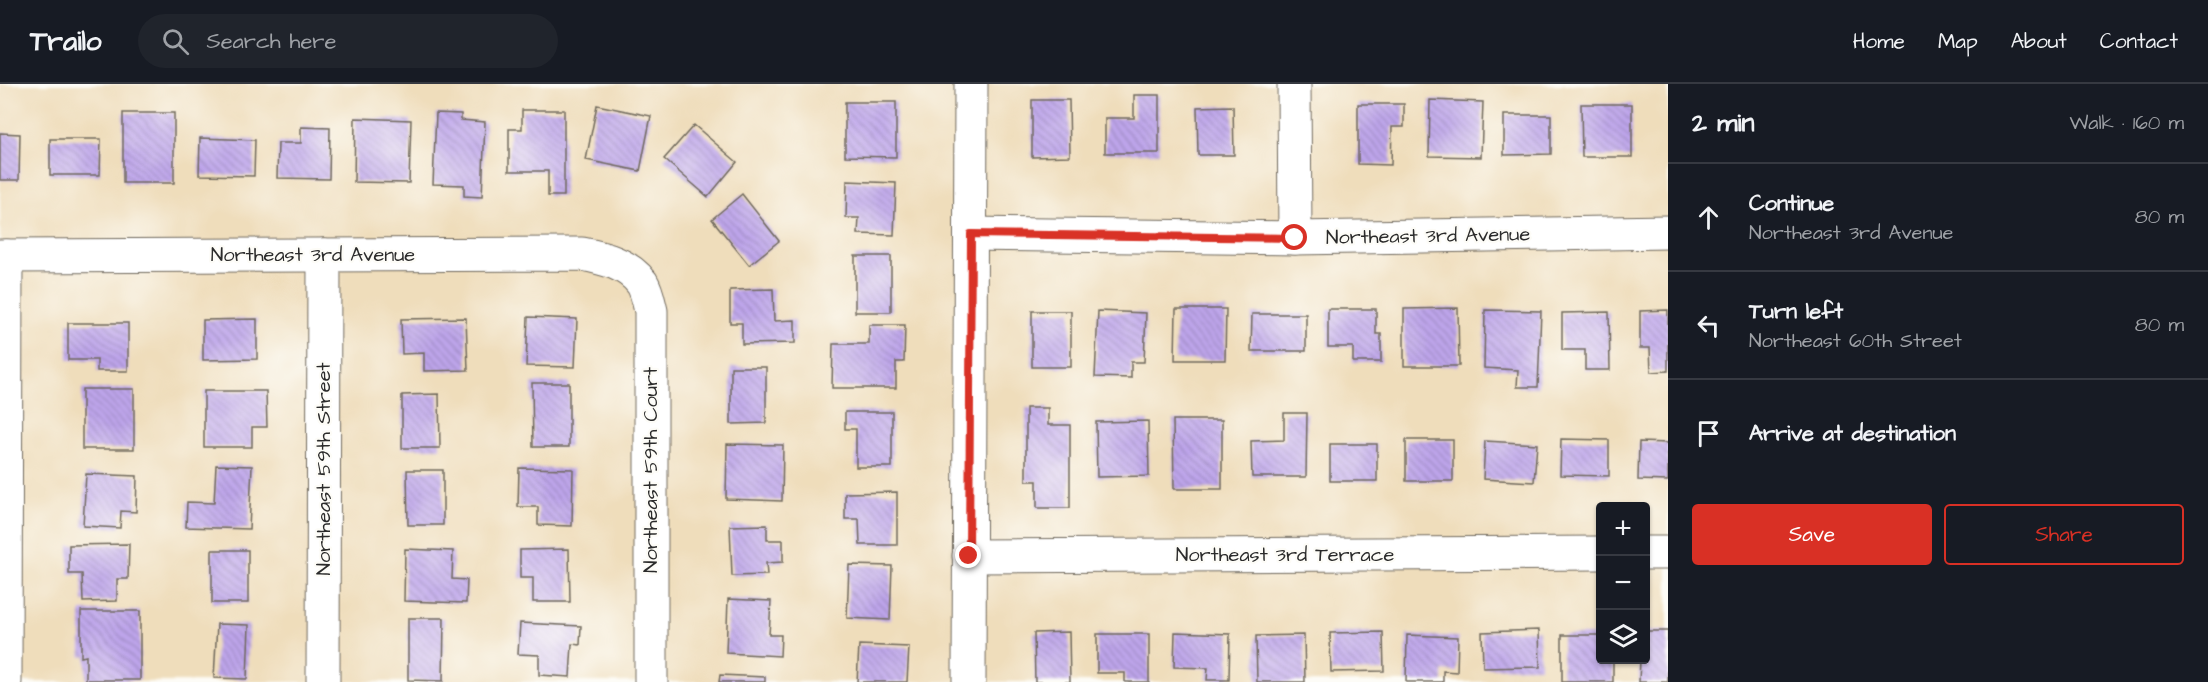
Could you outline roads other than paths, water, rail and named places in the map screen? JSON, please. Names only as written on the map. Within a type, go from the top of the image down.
[{"type":"street","points":[[969,682],[971,84]]},
{"type":"street","points":[[1294,84],[1295,238]]},
{"type":"street","name":"Northeast 3rd Avenue","points":[[971,234],[1295,238],[1668,232]]},
{"type":"street","name":"Northeast 3rd Avenue","points":[[3,256],[582,254],[606,258],[624,267]]},
{"type":"street","name":"Northeast 59th Street","points":[[323,682],[324,255]]},
{"type":"street","points":[[3,256],[5,682]]},
{"type":"street","name":"Northeast 59th Court","points":[[624,267],[642,284],[651,311],[651,682]]},
{"type":"street","name":"Northeast 3rd Terrace","points":[[969,556],[1596,553]]},
{"type":"street","points":[[1650,553],[1668,553]]}]
